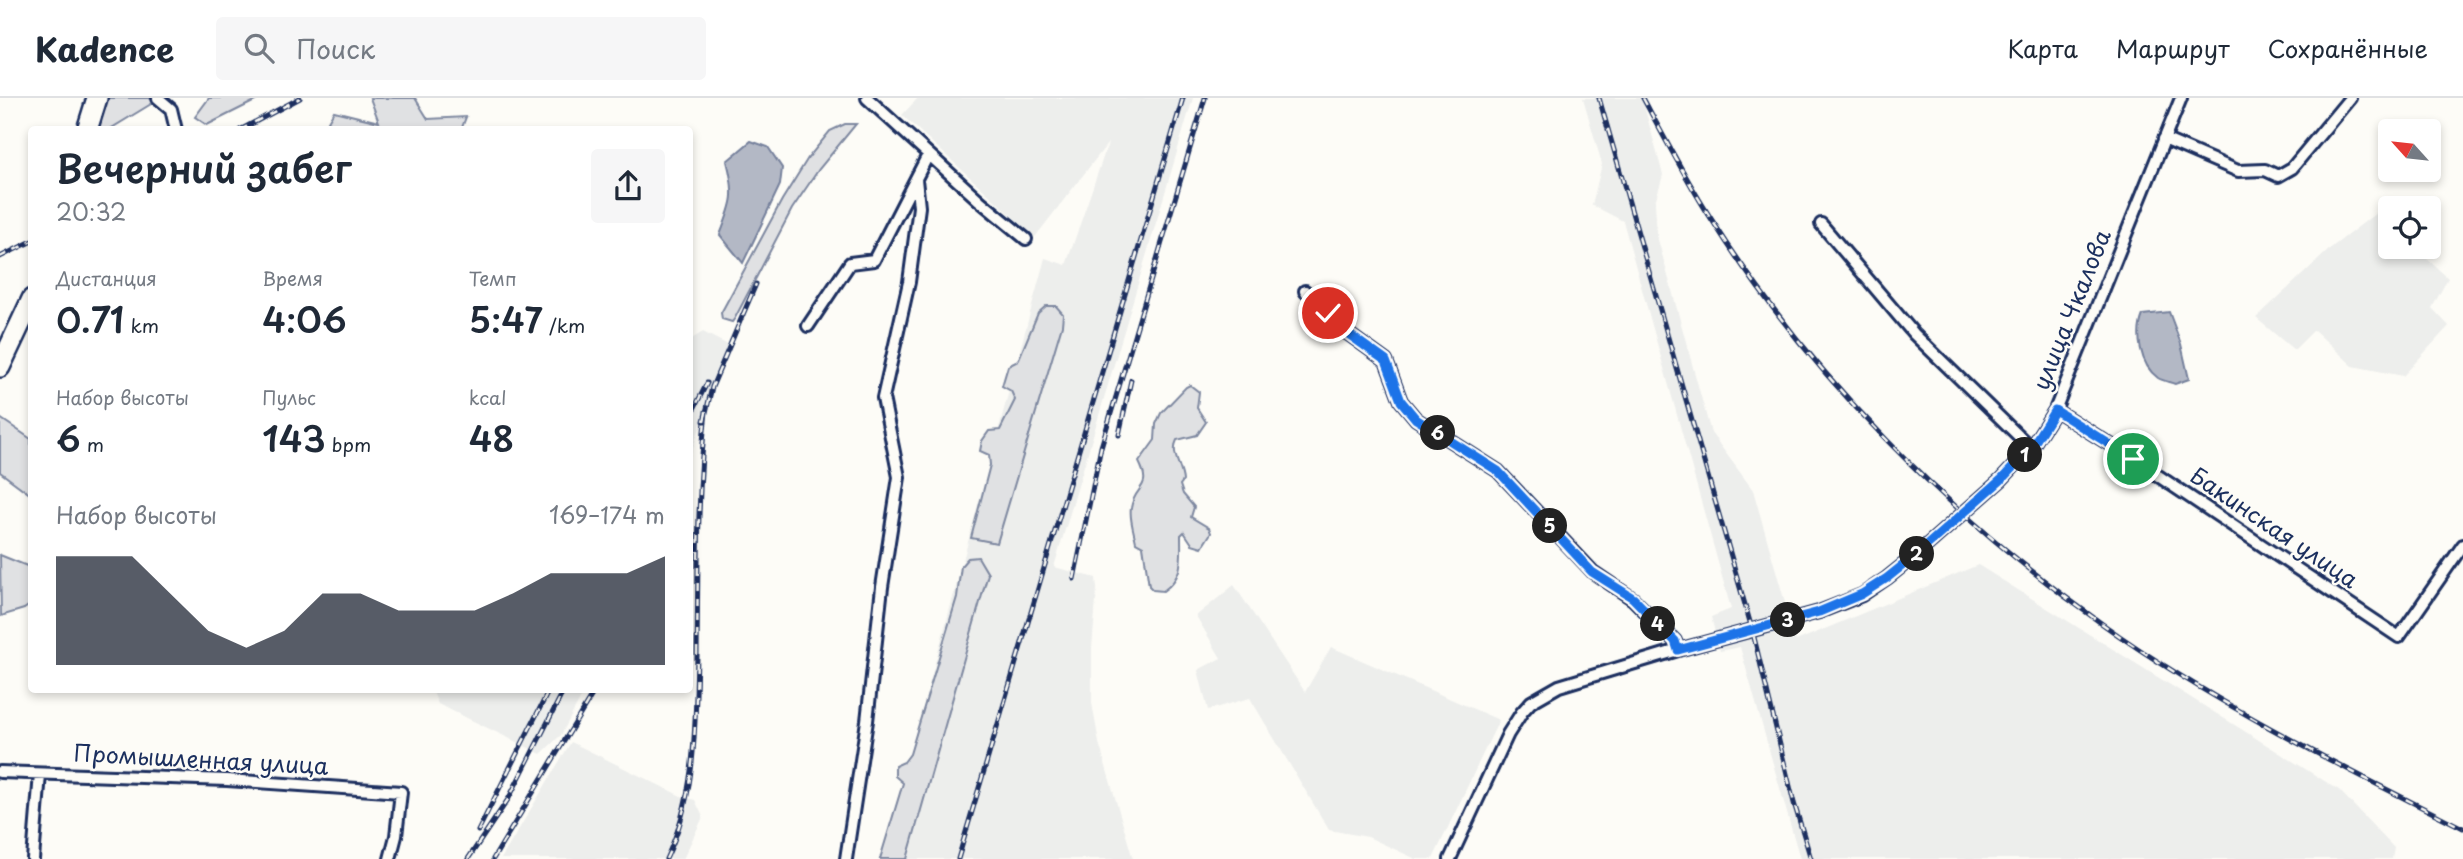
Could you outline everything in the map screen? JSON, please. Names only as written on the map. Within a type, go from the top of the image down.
[{"type":"highway","points":[[88,126],[96,98]]},
{"type":"highway","points":[[0,367],[28,308]]},
{"type":"street","points":[[158,98],[170,109],[175,126]]},
{"type":"street","points":[[867,98],[928,155],[1026,239]]},
{"type":"street","name":"улица Чкалова","points":[[1450,859],[1508,734],[1531,702],[1559,686],[1819,612],[1862,594],[1887,578],[2001,480],[2031,448],[2055,410],[2180,98]]},
{"type":"street","points":[[2164,139],[2238,171],[2265,170],[2278,176],[2292,167],[2350,98]]},
{"type":"street","points":[[808,326],[850,263],[874,260],[928,155]]},
{"type":"street","points":[[846,859],[899,477],[883,397],[909,282],[919,207],[916,179]]},
{"type":"street","points":[[1821,224],[1914,334],[2031,448]]},
{"type":"street","points":[[1305,291],[1347,333],[1386,361],[1401,401],[1416,419],[1498,471],[1592,572],[1633,598],[1675,641],[1678,650]]},
{"type":"street","name":"Бакинская улица","points":[[2055,410],[2399,637],[2463,545]]},
{"type":"street","name":"Промышленная улица","points":[[0,772],[227,780],[401,792],[396,836],[390,859]]},
{"type":"street","points":[[33,859],[40,774]]},
{"type":"shaded area","points":[[104,98],[149,98],[156,101],[115,126],[96,126]]},
{"type":"shaded area","points":[[209,98],[261,98],[207,125],[195,117]]},
{"type":"shaded area","points":[[370,98],[415,98],[428,119],[466,117],[463,126],[333,126],[328,121],[334,111],[379,122]]},
{"type":"shaded area","points":[[918,98],[1193,98],[1054,567],[1096,578],[1092,703],[1099,743],[1133,859],[882,859],[1045,258],[1066,265],[1108,143],[1035,237],[902,115]]},
{"type":"shaded area","points":[[1583,98],[1642,98],[1663,175],[1655,202],[1657,236],[1711,433],[1753,490],[1796,641],[1978,565],[2339,790],[2394,848],[2392,859],[1800,859],[1740,647],[1720,651],[1711,617],[1731,609],[1623,221],[1592,205],[1602,164]]},
{"type":"shaded area","points":[[845,124],[856,124],[819,169],[792,209],[735,318],[732,322],[722,319],[721,313],[782,200],[808,158],[830,131]]},
{"type":"shaded area","points":[[751,141],[768,147],[782,168],[780,185],[743,263],[720,235],[732,198],[732,182],[727,161]]},
{"type":"shaded area","points":[[2376,213],[2378,259],[2427,259],[2448,278],[2432,308],[2449,326],[2403,376],[2353,366],[2314,330],[2294,350],[2256,318],[2332,247]]},
{"type":"shaded area","points":[[1046,306],[1056,306],[1063,314],[1062,325],[997,543],[971,538],[990,465],[989,455],[980,451],[982,441],[989,431],[1000,430],[1015,400],[1011,391],[1002,386],[1008,366],[1018,361],[1038,313]]},
{"type":"shaded area","points":[[2169,312],[2181,344],[2189,379],[2175,384],[2160,379],[2152,372],[2143,357],[2139,340],[2143,315]]},
{"type":"shaded area","points":[[703,332],[728,345],[693,447],[693,338]]},
{"type":"shaded area","points":[[1190,385],[1199,392],[1197,408],[1206,422],[1197,435],[1177,440],[1175,450],[1183,481],[1180,485],[1183,494],[1194,507],[1191,517],[1209,528],[1211,533],[1202,547],[1192,544],[1184,532],[1181,535],[1180,567],[1175,580],[1163,591],[1153,590],[1149,586],[1143,546],[1136,542],[1131,516],[1133,500],[1144,483],[1139,462],[1155,440],[1156,424],[1161,413]]},
{"type":"shaded area","points":[[0,418],[28,437],[28,493],[0,472]]},
{"type":"shaded area","points":[[0,555],[28,566],[28,606],[1,616]]},
{"type":"shaded area","points":[[978,557],[988,574],[907,859],[880,859],[903,783],[895,776],[895,766],[904,762],[910,754],[957,597],[961,566],[968,558]]},
{"type":"shaded area","points":[[1234,585],[1305,692],[1331,647],[1499,720],[1433,859],[1416,859],[1368,837],[1329,830],[1250,698],[1208,710],[1198,670],[1221,658],[1196,616]]},
{"type":"shaded area","points":[[433,693],[583,693],[561,735],[541,754],[438,704]]},
{"type":"shaded area","points":[[571,742],[681,796],[695,800],[703,817],[683,859],[501,859]]},
{"type":"railway","points":[[248,126],[300,98]]},
{"type":"railway","points":[[958,859],[1183,98]]},
{"type":"railway","points":[[1074,579],[1101,447],[1205,98]]},
{"type":"railway","points":[[1599,98],[1752,629],[1794,803],[1811,859]]},
{"type":"railway","points":[[1643,98],[1685,175],[1751,278],[1839,388],[1937,490],[2045,581],[2144,652],[2232,707],[2463,828]]},
{"type":"railway","points":[[0,257],[28,243]]},
{"type":"railway","points":[[704,421],[712,387],[756,284]]},
{"type":"railway","points":[[1119,435],[1131,380]]},
{"type":"railway","points":[[693,411],[707,383]]},
{"type":"railway","points":[[666,859],[684,810],[692,759],[696,708],[699,502],[706,411]]},
{"type":"railway","points":[[478,831],[547,693]]},
{"type":"railway","points":[[468,859],[509,798],[562,693]]},
{"type":"railway","points":[[493,859],[593,693]]},
{"type":"route","points":[[1328,313],[1347,333],[1386,361],[1401,401],[1416,419],[1498,471],[1592,572],[1633,598],[1675,641],[1678,650],[1819,612],[1862,594],[1917,554],[2001,480],[2031,448],[2055,410],[2133,459]]}]
